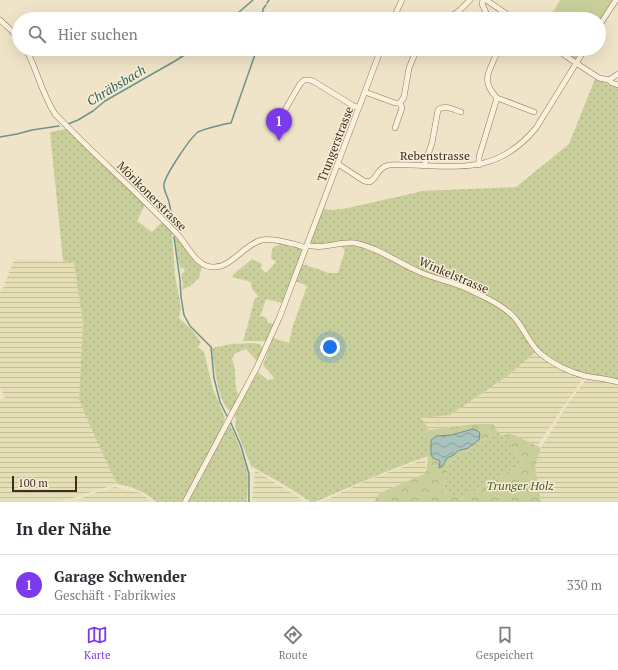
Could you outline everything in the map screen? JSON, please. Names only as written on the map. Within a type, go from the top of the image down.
[{"type":"street","points":[[396,12],[402,0]]},
{"type":"street","points":[[457,12],[470,0]]},
{"type":"street","points":[[483,0],[482,4],[486,12]]},
{"type":"street","points":[[486,0],[504,12]]},
{"type":"street","points":[[606,15],[616,0]]},
{"type":"street","points":[[0,20],[12,31]]},
{"type":"street","name":"Mörikonerstrasse","points":[[30,56],[48,102],[55,114],[179,236],[195,257],[202,263],[211,267],[220,266],[234,258],[255,242],[263,240],[306,247],[354,243]]},
{"type":"street","name":"Trungerstrasse","points":[[306,247],[378,56]]},
{"type":"street","points":[[400,103],[404,97],[409,68],[414,56]]},
{"type":"street","points":[[495,56],[487,78],[489,88],[496,98],[534,112]]},
{"type":"street","points":[[566,56],[599,78],[609,80],[618,85]]},
{"type":"street","name":"Rebenstrasse","points":[[338,164],[364,181],[371,182],[379,170],[391,165],[479,165],[506,155],[527,139],[536,128],[580,56]]},
{"type":"street","points":[[609,80],[618,74]]},
{"type":"street","points":[[275,127],[301,82],[304,80],[313,82],[359,108]]},
{"type":"street","points":[[365,92],[395,103],[400,103]]},
{"type":"street","points":[[479,165],[479,157],[496,98]]},
{"type":"street","points":[[395,128],[402,108],[400,103]]},
{"type":"street","points":[[424,166],[432,143],[438,110],[441,107],[444,107],[461,112]]},
{"type":"street","name":"Winkelstrasse","points":[[354,243],[368,246],[422,273],[466,288],[504,308],[519,323],[529,340],[541,354],[558,365],[585,376],[618,382]]},
{"type":"street","points":[[185,502],[257,367],[280,316],[306,247]]},
{"type":"shaded area","points":[[14,260],[63,261],[74,263],[83,323],[79,400],[117,484],[60,502],[0,502],[0,399],[5,398],[0,387],[0,292]]},
{"type":"shaded area","points":[[535,353],[582,377],[582,380],[537,446],[510,433],[502,436],[498,432],[475,424],[429,430],[421,418],[450,415],[506,377]]},
{"type":"shaded area","points":[[587,378],[618,383],[618,502],[542,502],[535,466],[541,448],[567,405]]},
{"type":"shaded area","points":[[425,459],[427,473],[380,493],[374,502],[319,502],[368,480]]},
{"type":"shaded area","points":[[255,470],[306,502],[252,502]]},
{"type":"shaded area","points":[[115,487],[141,493],[152,502],[68,502],[97,492]]},
{"type":"green space","points":[[560,0],[613,0],[606,12],[553,12]]},
{"type":"green space","points":[[569,56],[578,56],[575,59]]},
{"type":"green space","points":[[595,79],[613,86],[618,86],[618,381],[572,369],[557,363],[538,350],[506,377],[450,415],[421,418],[429,430],[425,433],[431,440],[431,455],[428,453],[429,456],[386,472],[315,502],[311,502],[251,466],[235,427],[236,419],[234,415],[258,372],[268,380],[275,379],[263,365],[273,338],[289,343],[293,326],[307,286],[295,281],[302,264],[328,273],[338,273],[345,250],[342,245],[316,246],[311,242],[323,208],[329,210],[343,209],[420,191],[516,187],[569,144]]},
{"type":"green space","points":[[67,129],[145,205],[137,221],[152,232],[162,222],[172,231],[175,276],[181,308],[179,318],[192,330],[201,342],[198,347],[204,352],[213,389],[225,418],[220,433],[182,502],[156,502],[138,490],[117,484],[79,400],[83,323],[74,263],[63,261],[50,132]]},
{"type":"green space","points":[[175,235],[202,267],[199,278],[190,286],[182,290],[183,284],[181,275],[185,271],[183,268],[180,268]]},
{"type":"green space","points":[[279,243],[294,246],[301,249],[302,252],[282,303],[266,299],[260,317],[263,316],[267,319],[267,322],[274,324],[267,341],[243,341],[255,298],[259,297],[252,289],[251,282],[232,277],[252,259],[262,264],[261,269],[266,273],[276,262],[271,258],[272,249],[275,246],[279,246]]},
{"type":"green space","points":[[232,344],[260,344],[263,349],[257,361],[246,349],[234,354],[234,357],[232,358],[235,370],[236,387],[239,395],[231,412],[222,400],[219,391],[211,348]]},
{"type":"green space","points":[[229,424],[240,447],[247,471],[247,502],[187,502]]},
{"type":"green space","name":"Trunger Holz","points":[[475,424],[493,424],[498,432],[450,461],[443,490],[460,499],[523,463],[502,436],[510,433],[541,448],[535,466],[542,502],[374,502],[380,493],[426,473],[428,453],[433,458],[441,461],[458,450],[466,449],[479,440],[473,429],[451,435],[436,436],[431,440],[425,433],[429,430]]},
{"type":"green space","points":[[498,432],[512,447],[523,463],[460,499],[443,490],[450,461]]},
{"type":"water","points":[[473,429],[480,433],[479,440],[468,448],[459,450],[454,455],[447,458],[443,466],[439,468],[440,461],[433,458],[431,455],[431,440],[436,436],[451,435]]},
{"type":"waterway","name":"Chräbsbach","points":[[239,12],[253,0]]},
{"type":"waterway","points":[[263,12],[266,5]]},
{"type":"waterway","name":"Chräbsbach","points":[[68,124],[78,120],[93,111],[105,101],[183,56]]},
{"type":"waterway","points":[[173,227],[170,205],[164,189],[166,179],[184,148],[198,132],[231,123],[255,56]]},
{"type":"waterway","name":"Chräbsbach","points":[[0,137],[59,126]]},
{"type":"waterway","points":[[174,237],[184,315],[190,326],[211,347],[214,378],[220,402],[227,416]]},
{"type":"waterway","points":[[230,421],[241,446],[249,474],[249,502]]},
{"type":"place","name":"Garage Schwender","points":[[279,141]]}]
